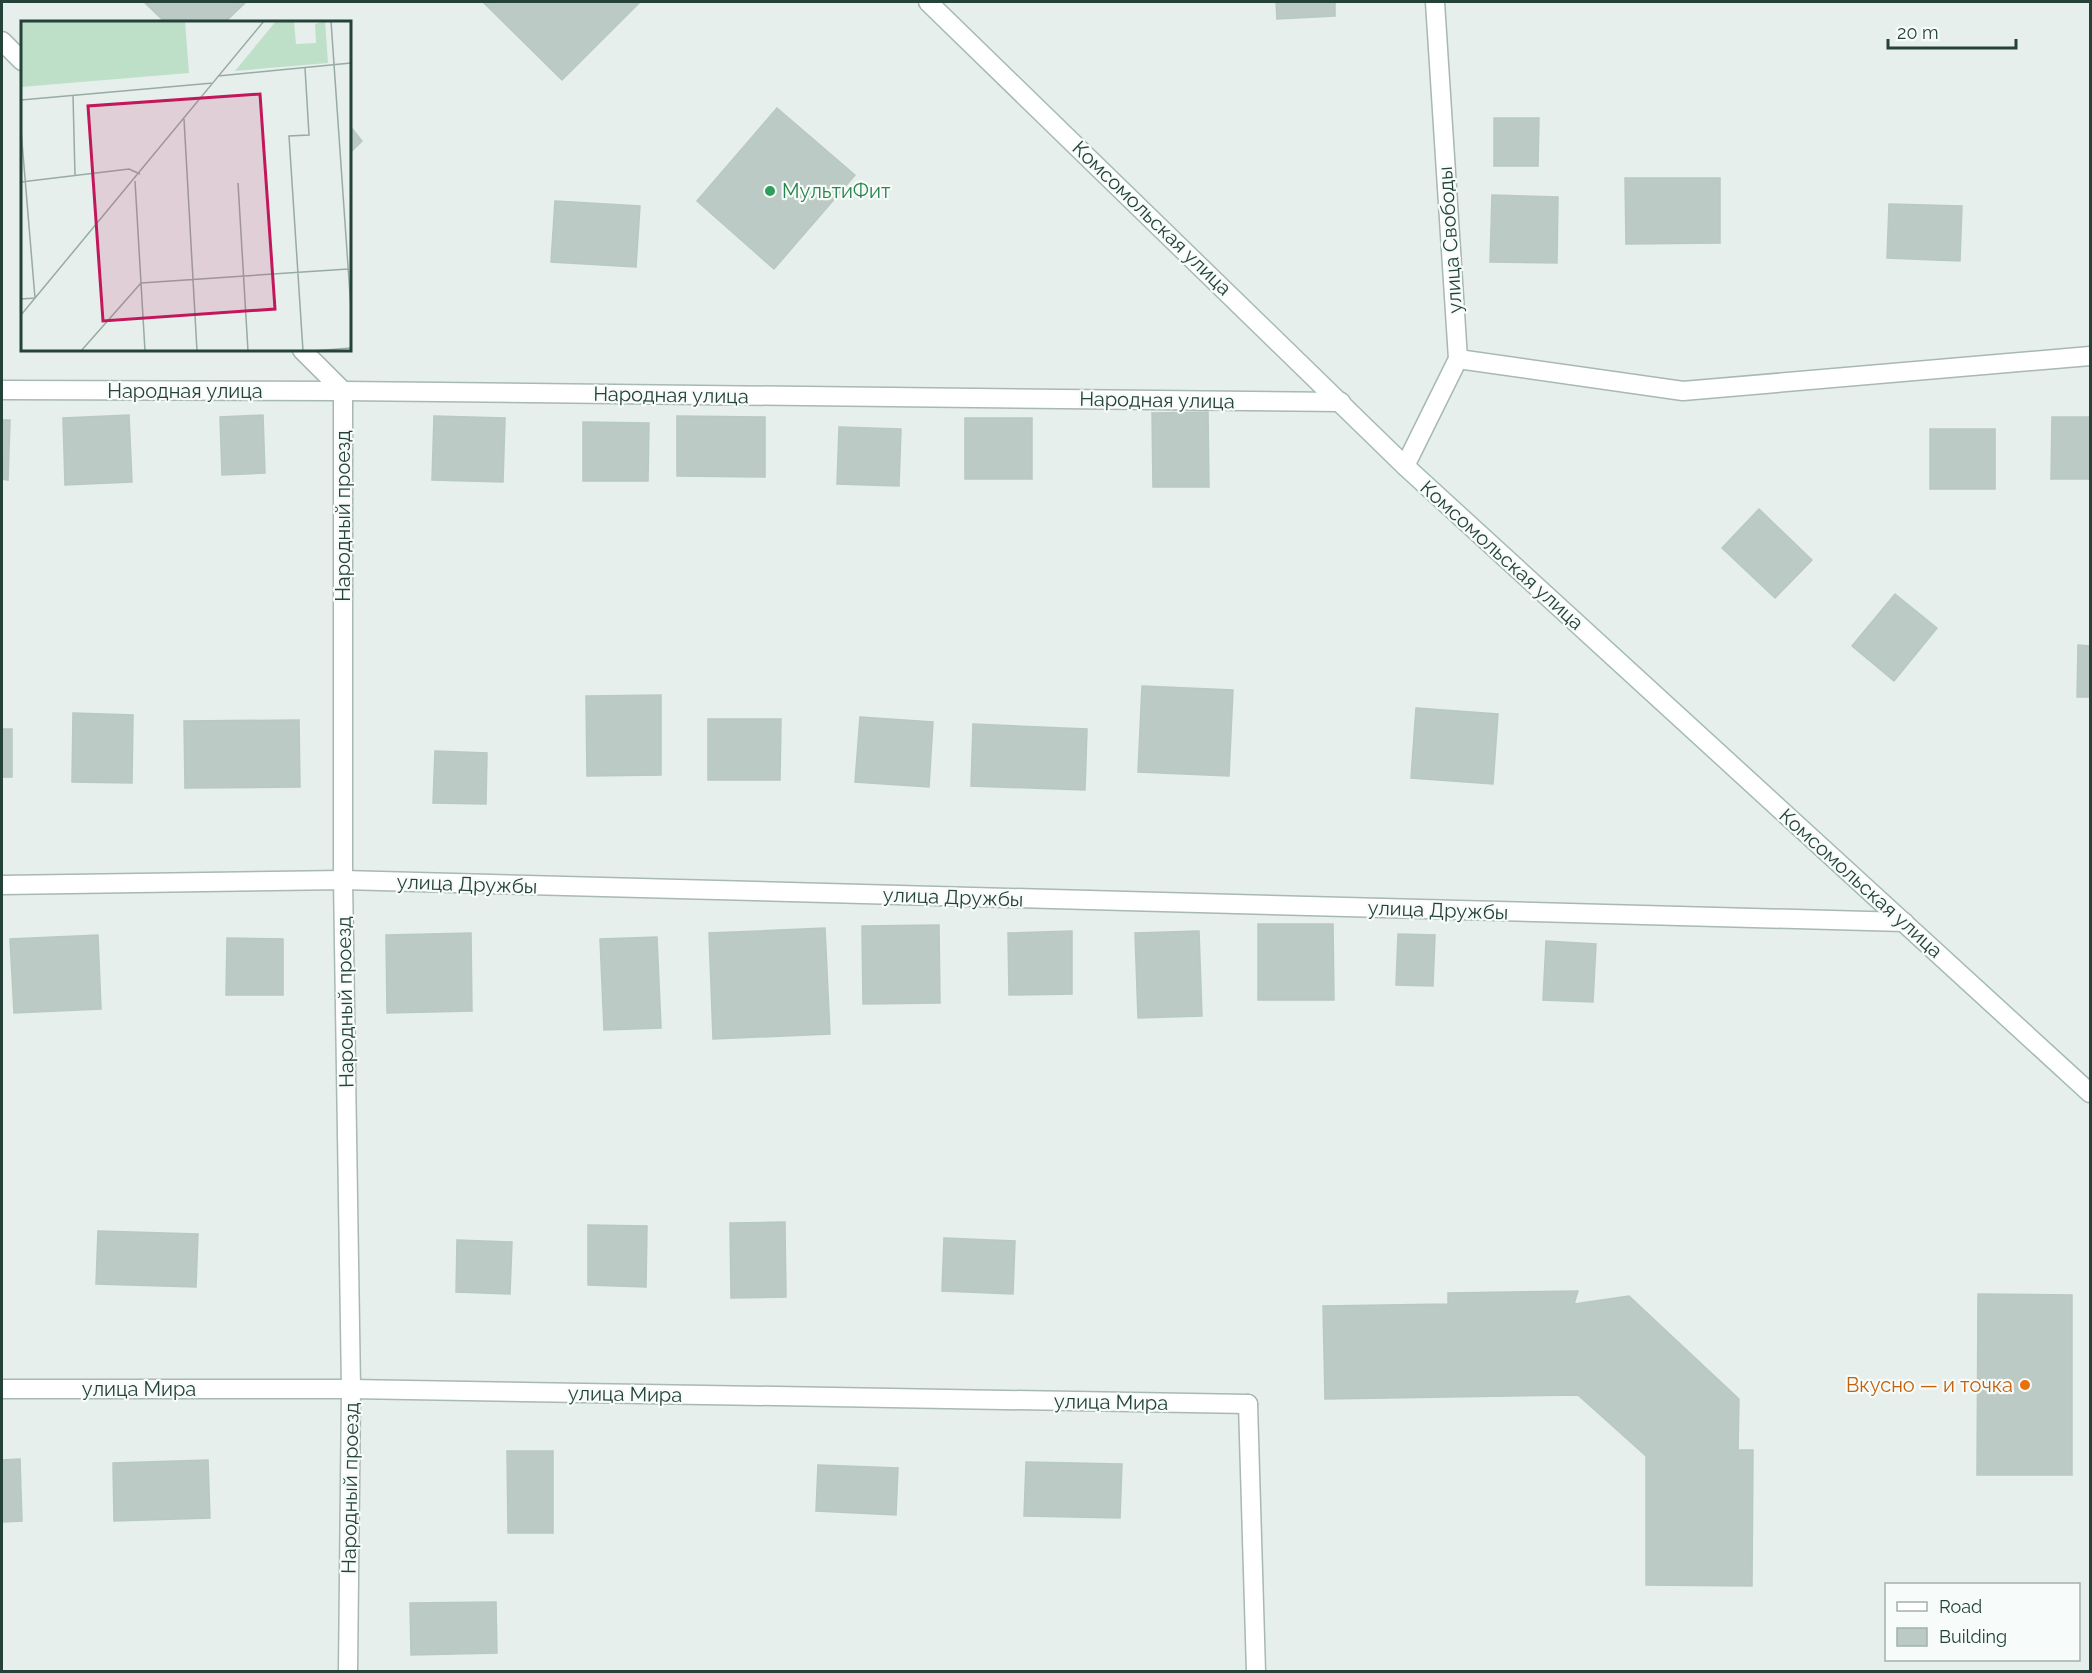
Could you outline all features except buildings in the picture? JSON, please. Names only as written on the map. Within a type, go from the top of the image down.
[{"type":"street","name":"Комсомольская улица","points":[[928,2],[1405,466],[2091,1093]]},
{"type":"street","name":"улица Свободы","points":[[1435,2],[1458,359]]},
{"type":"street","points":[[2,40],[21,60]]},
{"type":"street","points":[[303,351],[343,392]]},
{"type":"street","points":[[1405,466],[1458,359],[1683,391],[2091,356]]},
{"type":"street","name":"Народная улица","points":[[2,390],[1341,402]]},
{"type":"street","name":"Народный проезд","points":[[343,392],[343,880],[351,1389],[348,1671]]},
{"type":"street","name":"улица Дружбы","points":[[2,885],[343,880],[1904,922]]},
{"type":"street","name":"улица Мира","points":[[2,1389],[351,1389],[1248,1404],[1256,1671]]},
{"type":"place","name":"МультиФит","points":[[770,191]]},
{"type":"place","name":"Вкусно — и точка","points":[[2025,1385]]}]
